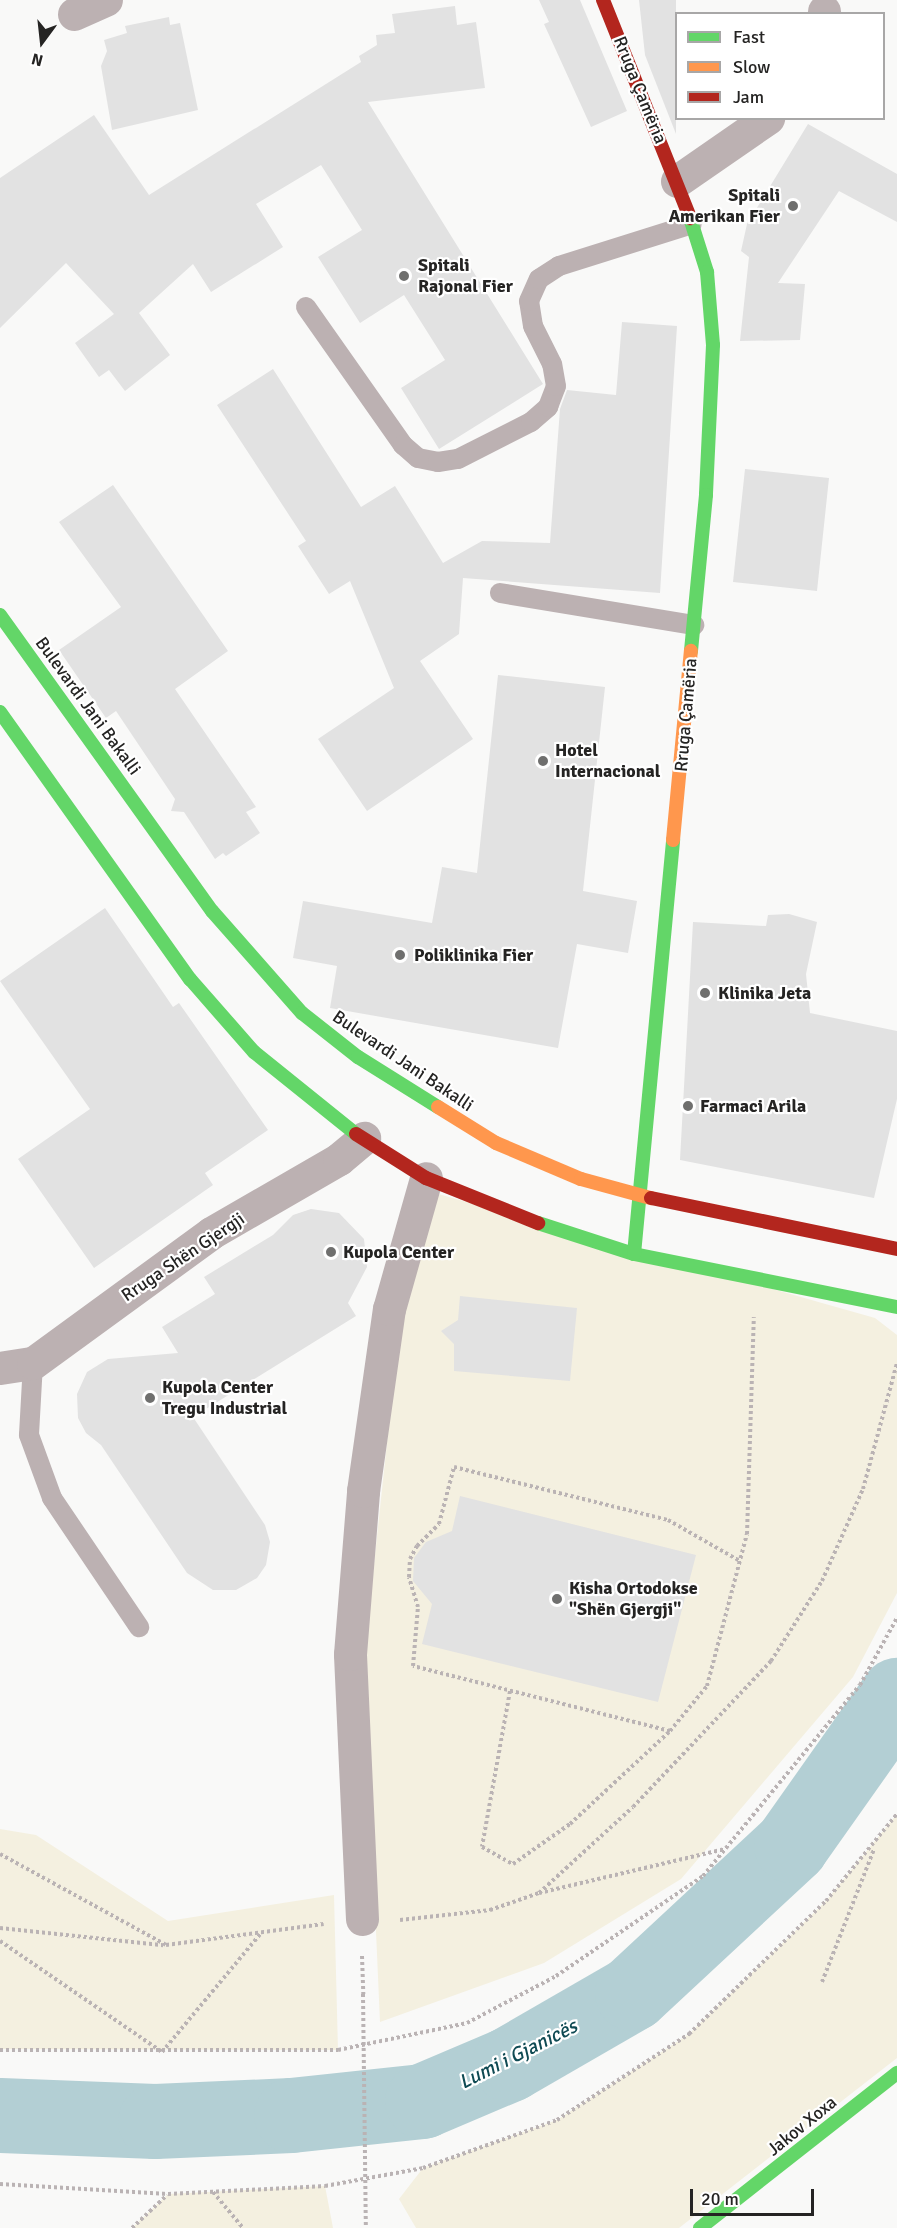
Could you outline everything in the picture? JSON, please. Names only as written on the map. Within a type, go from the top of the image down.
[{"type":"main road","name":"Rruga Çamëria","points":[[603,0],[677,181],[692,224],[707,272],[713,345],[694,625],[634,1254]]},
{"type":"main road","name":"Bulevardi Jani Bakalli","points":[[0,615],[212,911],[302,1013],[358,1057],[496,1143],[581,1179],[640,1196],[897,1249]]},
{"type":"main road","points":[[0,712],[190,979],[254,1052],[364,1138],[426,1178],[525,1220],[634,1254],[897,1307]]},
{"type":"main road","name":"Jakov Xoxa","points":[[700,2228],[897,2073]]},
{"type":"street","points":[[74,14],[106,0]]},
{"type":"street","points":[[677,181],[765,120]]},
{"type":"street","name":"Rruga Shën Gjergji","points":[[0,1368],[33,1363],[211,1233],[339,1159],[364,1138]]},
{"type":"street","points":[[362,1919],[351,1654],[363,1491],[388,1310],[426,1178]]},
{"type":"lane","points":[[306,307],[403,444],[418,458],[438,462],[458,459],[531,422],[548,407],[555,386],[552,364],[532,326],[529,301],[539,279],[559,266],[692,224]]},
{"type":"lane","points":[[500,593],[694,625]]},
{"type":"lane","points":[[33,1363],[29,1435],[52,1498],[139,1627]]},
{"type":"path","points":[[510,1691],[482,1847],[513,1864],[570,1824],[670,1731],[707,1686],[747,1534],[754,1318],[761,1281]]},
{"type":"path","points":[[539,1893],[633,1807],[771,1661],[822,1581],[863,1489],[897,1363]]},
{"type":"path","points":[[670,1731],[413,1666],[418,1607],[409,1577],[410,1559],[417,1546],[439,1524],[454,1467],[668,1520],[740,1561]]},
{"type":"path","points":[[0,2050],[162,2052],[338,2050],[467,2024],[556,1976],[703,1876],[860,1684],[897,1618]]},
{"type":"path","points":[[0,2184],[168,2194],[325,2186],[423,2168],[557,2120],[689,2034],[826,1901],[876,1844],[897,1814]]},
{"type":"path","points":[[822,1982],[876,1844]]},
{"type":"path","points":[[0,1928],[166,1945],[362,1919],[387,1921],[490,1910],[539,1893],[726,1849]]},
{"type":"path","points":[[0,1854],[166,1945]]},
{"type":"path","points":[[162,2052],[262,1932]]},
{"type":"path","points":[[0,1941],[162,2052]]},
{"type":"path","points":[[363,1994],[366,2228]]},
{"type":"path","points":[[213,2192],[243,2228]]},
{"type":"path","points":[[132,2228],[168,2194]]},
{"type":"shaded area","points":[[435,1193],[875,1318],[897,1335],[897,1593],[853,1677],[681,1879],[544,1963],[380,2022],[364,1658],[401,1312]]},
{"type":"shaded area","points":[[897,1814],[897,2058],[679,2228],[416,2228],[399,2199],[423,2168],[557,2120],[689,2034],[826,1901]]},
{"type":"shaded area","points":[[0,1829],[36,1835],[168,1921],[334,1895],[338,2050],[0,2049]]},
{"type":"shaded area","points":[[325,2186],[333,2228],[132,2228],[168,2194]]},
{"type":"building","points":[[539,0],[580,0],[627,111],[591,127],[544,24],[549,22]]},
{"type":"building","points":[[639,0],[676,0],[676,134],[645,55]]},
{"type":"building","points":[[455,6],[457,25],[476,22],[485,88],[368,102],[543,384],[439,449],[401,388],[445,360],[404,295],[360,323],[318,257],[362,230],[321,165],[256,204],[283,247],[211,292],[193,264],[139,313],[170,355],[125,391],[109,370],[99,377],[75,343],[114,314],[66,263],[0,328],[0,178],[94,115],[149,195],[361,62],[359,56],[377,45],[376,35],[395,33],[392,14]]},
{"type":"building","points":[[169,17],[170,25],[180,23],[198,110],[112,130],[101,66],[107,51],[104,40],[127,33],[125,26]]},
{"type":"building","points":[[808,124],[897,174],[897,222],[839,191],[778,283],[805,284],[800,340],[740,341],[749,257],[741,251],[747,224]]},
{"type":"building","points":[[622,322],[677,326],[660,593],[463,578],[459,634],[420,661],[473,739],[367,811],[318,739],[394,688],[350,581],[329,594],[298,546],[306,541],[217,405],[273,369],[361,507],[395,486],[443,563],[482,541],[550,543],[560,409],[567,390],[616,395]]},
{"type":"building","points":[[745,469],[829,478],[817,591],[733,582]]},
{"type":"building","points":[[113,485],[228,651],[175,689],[256,807],[246,812],[260,833],[226,856],[223,853],[215,859],[184,812],[171,811],[175,799],[116,711],[106,718],[59,650],[121,607],[59,522]]},
{"type":"building","points":[[498,675],[605,687],[583,891],[637,901],[628,953],[577,944],[558,1048],[330,1008],[337,966],[293,958],[303,901],[432,923],[442,867],[477,873]]},
{"type":"building","points":[[105,908],[173,1007],[179,1003],[268,1130],[205,1173],[213,1185],[94,1268],[18,1159],[90,1109],[0,981]]},
{"type":"building","points":[[789,914],[817,922],[806,974],[810,1013],[897,1031],[897,1099],[874,1198],[680,1160],[693,922],[766,926],[768,915]]},
{"type":"building","name":"Kupola Center Tregu Industrial","points":[[311,1209],[339,1213],[364,1239],[367,1267],[348,1303],[356,1316],[193,1417],[265,1525],[270,1542],[266,1565],[257,1578],[236,1590],[213,1590],[187,1573],[101,1445],[86,1433],[78,1418],[77,1394],[87,1372],[108,1359],[178,1353],[162,1327],[215,1294],[204,1277],[273,1235],[293,1215]]},
{"type":"building","points":[[460,1296],[577,1308],[570,1381],[454,1371],[454,1344],[441,1331],[458,1320]]},
{"type":"building","name":"Kisha Ortodokse \"Shën Gjergji\"","points":[[460,1496],[696,1555],[658,1702],[422,1644],[432,1604],[413,1581],[414,1558],[426,1542],[452,1531]]},
{"type":"waterway","name":"Lumi i Gjanicës","points":[[0,2115],[155,2121],[291,2115],[422,2101],[509,2064],[632,1993],[791,1845],[897,1695]]},
{"type":"traffic: fast","points":[[690,218],[707,272],[713,345],[706,495],[691,651]]},
{"type":"traffic: fast","points":[[0,615],[212,911],[302,1013],[358,1057],[438,1107]]},
{"type":"traffic: fast","points":[[0,712],[190,979],[254,1052],[356,1134]]},
{"type":"traffic: fast","points":[[634,1254],[673,840]]},
{"type":"traffic: fast","points":[[538,1223],[634,1254],[897,1307]]},
{"type":"traffic: fast","points":[[700,2228],[897,2073]]},
{"type":"traffic: slow","points":[[673,840],[691,651]]},
{"type":"traffic: slow","points":[[438,1107],[496,1143],[581,1179],[651,1198]]},
{"type":"traffic: jam","points":[[603,0],[690,218]]},
{"type":"traffic: jam","points":[[356,1134],[426,1178],[538,1223]]},
{"type":"traffic: jam","points":[[651,1198],[897,1249]]},
{"type":"place","name":"Spitali Amerikan Fier","points":[[793,206]]},
{"type":"place","name":"Spitali Rajonal Fier","points":[[404,276]]},
{"type":"place","name":"Hotel Internacional","points":[[543,761]]},
{"type":"place","name":"Poliklinika Fier","points":[[400,955]]},
{"type":"place","name":"Klinika Jeta","points":[[705,993]]},
{"type":"place","name":"Farmaci Arila","points":[[688,1106]]},
{"type":"place","name":"Kupola Center","points":[[331,1252]]},
{"type":"place","name":"Kupola Center Tregu Industrial","points":[[150,1398]]},
{"type":"place","name":"Kisha Ortodokse \"Shën Gjergji\"","points":[[557,1599]]}]
